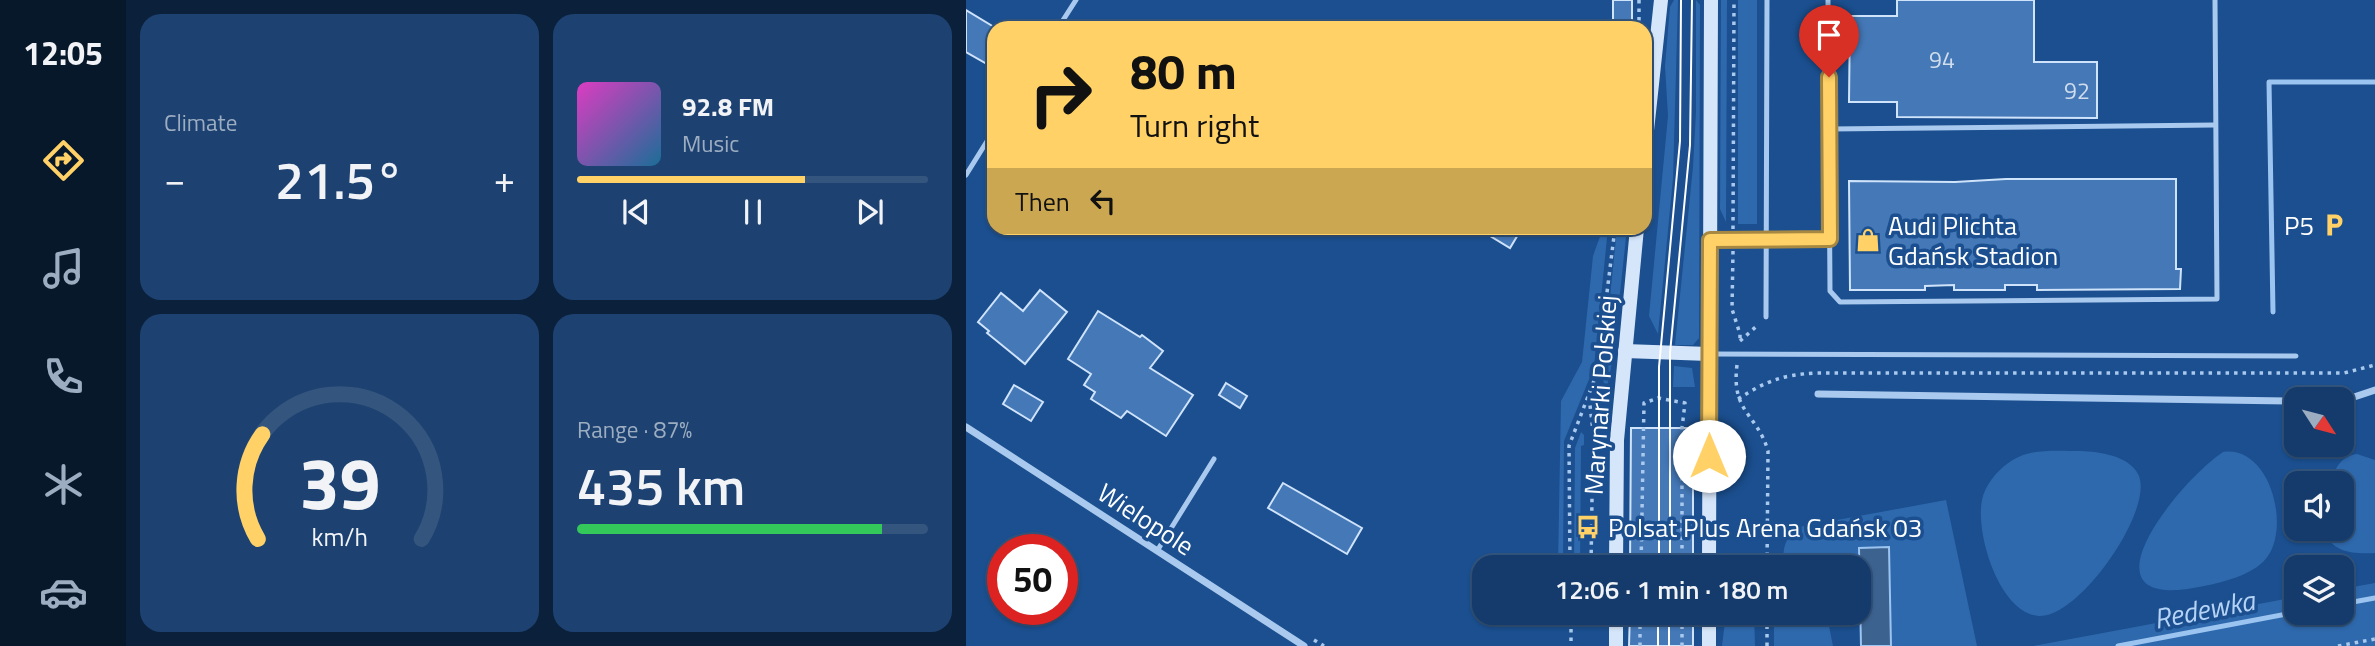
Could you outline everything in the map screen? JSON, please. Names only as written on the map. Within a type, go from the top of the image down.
[{"type":"main road","points":[[1652,84],[1661,0]]},
{"type":"main road","points":[[1709,555],[1711,0]]},
{"type":"main road","name":"Marynarki Polskiej","points":[[1616,555],[1617,440],[1636,235]]},
{"type":"main road","points":[[1625,351],[1709,354]]},
{"type":"main road","points":[[1616,625],[1616,646]]},
{"type":"main road","points":[[1709,625],[1709,646]]},
{"type":"street","points":[[2354,397],[2375,390]]},
{"type":"street","points":[[1818,394],[2284,401]]},
{"type":"street","name":"Wielopole","points":[[966,427],[1304,646]]},
{"type":"lane","points":[[1062,21],[1076,0]]},
{"type":"lane","points":[[1766,317],[1767,0]]},
{"type":"lane","points":[[1828,0],[1830,291],[1840,302],[2217,299],[2215,0]]},
{"type":"lane","points":[[1829,129],[2215,125]]},
{"type":"lane","points":[[966,175],[987,141]]},
{"type":"lane","points":[[1710,240],[1830,239]]},
{"type":"lane","points":[[1709,354],[2296,356]]},
{"type":"lane","points":[[1157,551],[1214,459]]},
{"type":"path","points":[[1639,0],[1639,21]]},
{"type":"path","points":[[1734,0],[1732,309],[1740,341],[1735,379],[1738,399],[1766,442],[1768,451],[1768,555]]},
{"type":"path","points":[[1570,555],[1569,446],[1597,373],[1614,235]]},
{"type":"path","points":[[1740,341],[1766,317]]},
{"type":"path","points":[[1738,399],[1764,383],[1790,374],[2344,373],[2375,365]]},
{"type":"path","points":[[1589,395],[1593,431],[1591,555]]},
{"type":"path","points":[[1641,555],[1644,403],[1658,398],[1685,403],[1682,428],[1682,555]]},
{"type":"path","points":[[1571,625],[1571,646]]},
{"type":"path","points":[[1640,625],[1640,646]]},
{"type":"path","points":[[1682,625],[1682,646]]},
{"type":"path","points":[[1767,625],[1767,646]]},
{"type":"path","points":[[2338,646],[2375,639]]},
{"type":"shaded area","points":[[1674,0],[1678,0],[1673,178],[1658,334],[1649,316],[1668,116],[1665,66],[1670,7]]},
{"type":"shaded area","points":[[1696,0],[1700,5],[1699,338],[1693,345],[1675,345],[1693,167]]},
{"type":"shaded area","points":[[1721,0],[1727,0],[1726,222],[1720,209]]},
{"type":"shaded area","points":[[1738,0],[1757,0],[1757,224],[1738,224]]},
{"type":"shaded area","points":[[1600,235],[1607,235],[1594,367],[1564,441],[1563,555],[1558,555],[1561,401],[1582,362],[1593,256]]},
{"type":"shaded area","points":[[1616,235],[1626,235],[1613,358],[1607,387],[1602,377]]},
{"type":"shaded area","points":[[1674,366],[1692,368],[1695,387],[1673,387]]},
{"type":"shaded area","points":[[1581,432],[1584,435],[1584,445],[1581,446],[1580,555],[1574,555],[1575,448]]},
{"type":"shaded area","points":[[2081,451],[2112,456],[2133,468],[2138,474],[2141,490],[2136,510],[2111,558],[2074,599],[2056,612],[2039,616],[2025,612],[2012,601],[1992,568],[1982,528],[1983,496],[1994,477],[2016,458],[2037,452]]},
{"type":"shaded area","points":[[2223,452],[2240,454],[2254,462],[2265,476],[2273,494],[2276,513],[2272,549],[2257,567],[2220,583],[2165,590],[2144,582],[2139,565],[2146,541],[2182,490]]},
{"type":"shaded area","points":[[2354,454],[2375,460],[2375,553],[2351,552],[2338,548],[2330,541],[2354,541],[2354,471],[2335,471],[2343,460],[2354,457]]},
{"type":"shaded area","points":[[1946,500],[1977,646],[1891,646],[1889,547],[1859,548],[1859,555],[1783,555],[1790,535],[1799,527]]},
{"type":"shaded area","points":[[1889,547],[1891,646],[1861,646],[1861,625],[1871,625],[1871,555],[1859,555],[1859,548]]},
{"type":"shaded area","points":[[2375,583],[2375,646],[2033,646],[2284,599],[2284,625],[2354,625],[2354,587]]},
{"type":"shaded area","points":[[1725,625],[1754,625],[1755,646],[1722,646]]},
{"type":"shaded area","points":[[1774,625],[1827,625],[1833,646],[1774,646]]},
{"type":"building","points":[[1613,0],[1632,0],[1632,21],[1613,21]]},
{"type":"building","points":[[1897,0],[2034,0],[2034,62],[2097,62],[2097,118],[1897,117],[1897,102],[1849,102],[1850,16],[1897,16]]},
{"type":"building","points":[[966,10],[987,23],[987,64],[966,52]]},
{"type":"building","points":[[2006,179],[2176,179],[2176,269],[2181,269],[2180,289],[2037,290],[2037,285],[2005,285],[2005,290],[1954,290],[1954,285],[1925,286],[1925,290],[1850,290],[1849,181],[1955,182]]},
{"type":"building","points":[[1489,235],[1518,235],[1510,248]]},
{"type":"building","points":[[1040,290],[1067,312],[1025,364],[987,333],[989,331],[978,322],[1001,293],[1023,311]]},
{"type":"building","points":[[1098,311],[1140,337],[1142,335],[1163,351],[1150,368],[1193,395],[1166,436],[1127,411],[1121,418],[1091,399],[1095,392],[1084,385],[1091,374],[1068,359]]},
{"type":"building","points":[[1226,383],[1247,396],[1240,408],[1219,395]]},
{"type":"building","points":[[1014,385],[1043,402],[1031,421],[1003,404]]},
{"type":"building","points":[[1631,428],[1693,428],[1693,555],[1630,555]]},
{"type":"building","points":[[1283,483],[1362,528],[1347,554],[1268,508]]},
{"type":"building","points":[[1630,625],[1693,625],[1693,646],[1629,646]]},
{"type":"waterway","points":[[2273,312],[2269,82],[2375,82]]},
{"type":"waterway","name":"Redewka","points":[[2354,602],[2375,598]]},
{"type":"waterway","name":"Redewka","points":[[2118,646],[2284,614]]},
{"type":"tram line","points":[[1659,555],[1659,367],[1680,141],[1681,0]]},
{"type":"tram line","points":[[1670,555],[1670,353],[1690,145],[1692,0]]},
{"type":"tram line","points":[[1658,625],[1658,646]]},
{"type":"tram line","points":[[1669,625],[1669,646]]},
{"type":"place","name":"P5","points":[[2334,225]]},
{"type":"place","name":"Audi Plichta Gdańsk Stadion","points":[[1868,240]]},
{"type":"place","name":"Polsat Plus Arena Gdańsk 03","points":[[1588,527]]},
{"type":"route","points":[[1709,456],[1710,240],[1830,239],[1829,77]]}]
